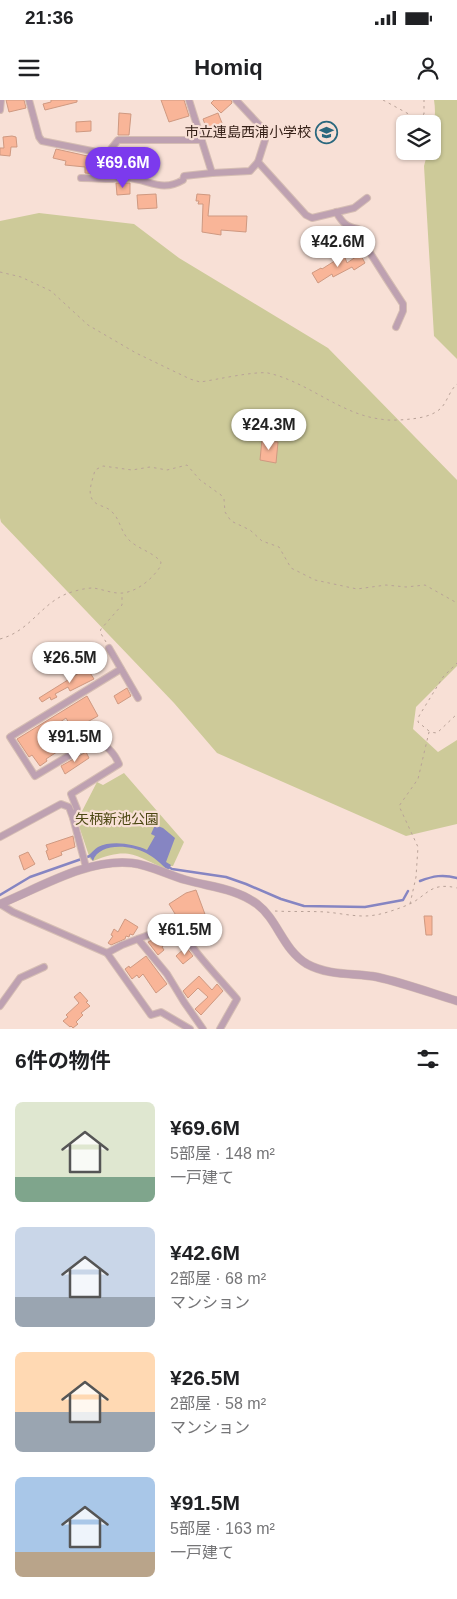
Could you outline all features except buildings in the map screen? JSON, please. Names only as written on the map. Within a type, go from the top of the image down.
[{"type":"street","points":[[0,110],[2,100]]},
{"type":"street","points":[[29,100],[39,137],[42,141],[107,154]]},
{"type":"street","points":[[190,100],[212,173]]},
{"type":"street","points":[[81,178],[111,179],[125,177],[160,186],[175,185],[183,180],[184,176],[250,172],[258,162],[265,140],[264,130],[236,100]]},
{"type":"street","points":[[111,179],[107,154],[118,140],[202,140]]},
{"type":"street","points":[[258,162],[306,215],[312,218],[354,208],[367,198]]},
{"type":"street","points":[[336,212],[343,223],[358,229],[365,245],[403,304],[403,311],[396,327]]},
{"type":"street","points":[[109,648],[138,698]]},
{"type":"street","points":[[73,818],[77,809],[71,794],[119,764],[116,756],[107,746],[95,740],[36,776],[10,737],[121,669]]},
{"type":"street","points":[[0,837],[61,804],[69,808],[85,862]]},
{"type":"street","points":[[0,904],[85,862],[133,863],[186,881],[234,891],[255,903],[264,910],[287,945],[306,963],[332,972],[377,977],[457,1001]]},
{"type":"street","points":[[0,904],[13,912],[107,953],[151,1015],[161,1012],[190,1029]]},
{"type":"street","points":[[107,953],[122,945],[172,926],[183,934],[196,953],[237,998],[220,1029]]},
{"type":"street","points":[[138,939],[167,974],[203,1029]]},
{"type":"street","points":[[0,1006],[20,978],[44,967]]},
{"type":"path","points":[[383,100],[416,118],[424,114],[424,100]]},
{"type":"path","points":[[0,272],[21,277],[51,291],[96,330],[136,352],[190,379],[200,382],[266,373],[295,382],[366,416],[399,420],[419,418],[440,409],[452,388],[457,384]]},
{"type":"path","points":[[0,639],[20,631],[30,624],[38,614],[65,595],[92,588],[122,593],[139,588],[158,570],[161,562],[130,541],[123,533],[112,512],[91,499],[90,494],[95,470],[103,466],[132,470],[150,467],[167,470],[187,465],[200,480],[221,495],[224,499],[225,512],[231,521],[250,530],[262,541],[279,547],[291,568],[304,575],[315,580],[357,589],[386,585],[406,587],[425,585],[457,603]]},
{"type":"path","points":[[109,648],[100,632],[101,628],[122,605],[122,593]]},
{"type":"path","points":[[457,663],[443,677],[419,716],[418,722],[429,732],[438,733],[457,714]]},
{"type":"path","points":[[410,904],[416,877],[418,847],[399,806],[418,779],[429,732]]},
{"type":"path","points":[[264,910],[328,912],[364,916],[391,912],[410,904],[438,886],[457,888]]},
{"type":"green space","points":[[434,100],[457,100],[457,359],[434,336],[424,166],[426,160],[441,160],[441,115],[435,115]]},
{"type":"green space","points":[[39,213],[134,224],[179,258],[328,348],[457,480],[457,666],[416,707],[413,729],[438,752],[457,740],[457,824],[406,836],[217,753],[174,703],[1,522],[0,221]]},
{"type":"green space","name":"矢柄新池公園","points":[[124,773],[184,842],[173,866],[168,870],[132,855],[116,854],[93,861],[90,859],[78,823],[79,817],[97,782],[103,785]]},
{"type":"water","points":[[155,825],[163,828],[175,838],[166,862],[171,865],[168,870],[149,855],[132,848],[108,848],[96,855],[93,861],[89,855],[98,847],[116,843],[147,850],[155,836],[151,834]]},
{"type":"waterway","points":[[0,895],[30,877],[90,856]]},
{"type":"waterway","points":[[167,866],[172,869],[226,877],[304,906],[365,907],[403,900],[408,891]]},
{"type":"waterway","points":[[420,881],[438,876],[457,878]]},
{"type":"place","name":"市立連島西浦小学校","points":[[327,132]]}]
